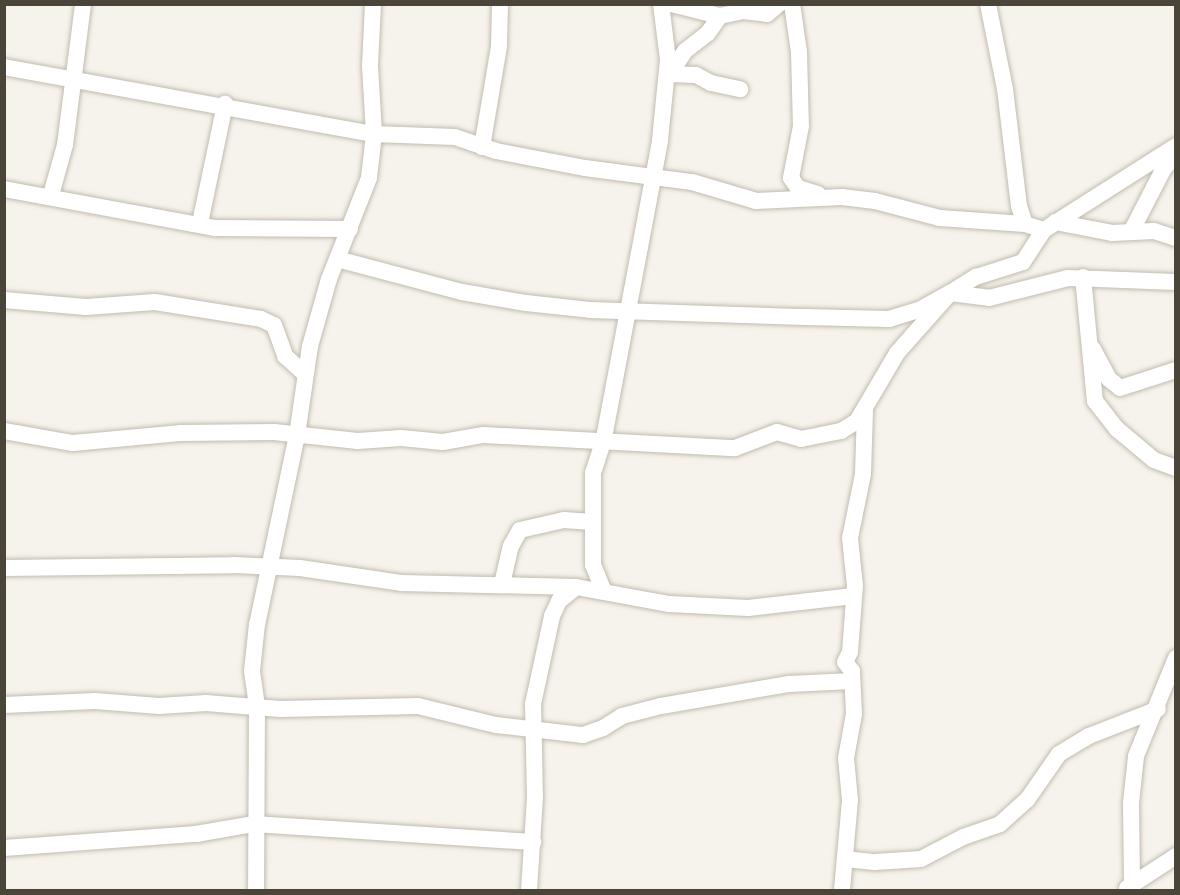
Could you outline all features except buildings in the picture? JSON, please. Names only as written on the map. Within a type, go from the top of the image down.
[{"type":"street","points":[[51,195],[65,146],[83,4]]},
{"type":"street","points":[[256,891],[254,824],[257,708],[253,650],[297,435],[305,374],[318,313],[369,178],[374,134],[370,66],[373,4]]},
{"type":"street","points":[[482,147],[499,46],[500,4]]},
{"type":"street","points":[[604,592],[593,565],[593,474],[603,443],[669,74],[662,4]]},
{"type":"street","points":[[671,4],[720,16],[743,11],[767,14],[779,4]]},
{"type":"street","points":[[792,4],[799,52],[801,135],[791,177],[798,188],[808,193],[875,201],[940,218],[1112,233],[1154,231],[1176,238]]},
{"type":"street","points":[[988,4],[1005,89],[1019,206],[1025,224]]},
{"type":"street","points":[[669,74],[689,46],[708,33],[720,16]]},
{"type":"street","points":[[4,67],[225,104],[374,134],[454,137],[482,147],[585,168],[652,176],[712,187],[756,201],[842,197]]},
{"type":"street","points":[[669,74],[696,75],[711,83],[740,89]]},
{"type":"street","points":[[200,224],[225,104]]},
{"type":"street","points":[[338,259],[462,292],[591,310],[889,319],[919,310],[976,277],[1023,262],[1050,226],[1176,146]]},
{"type":"street","points":[[1131,232],[1164,168],[1176,155]]},
{"type":"street","points":[[4,189],[51,195],[224,229],[350,229]]},
{"type":"street","points":[[950,293],[989,298],[1044,282],[1083,277],[1176,282]]},
{"type":"street","points":[[1083,277],[1092,346],[1093,385],[1102,415],[1154,460],[1176,468]]},
{"type":"street","points":[[4,431],[73,443],[180,433],[297,435],[443,442],[483,435],[603,443],[739,448],[777,432],[801,439],[841,431],[857,422],[897,352],[950,293]]},
{"type":"street","points":[[4,300],[86,307],[155,302],[261,319],[274,325],[285,356],[305,374]]},
{"type":"street","points":[[1092,346],[1109,380],[1120,388],[1176,370]]},
{"type":"street","points":[[842,891],[850,800],[846,758],[854,714],[852,671],[845,662],[850,652],[853,596],[850,538],[863,474],[865,410]]},
{"type":"street","points":[[502,584],[511,546],[520,530],[564,520],[592,522]]},
{"type":"street","points":[[4,568],[269,567],[324,570],[411,584],[576,587],[662,603],[748,608],[853,596]]},
{"type":"street","points":[[529,891],[533,842],[533,704],[552,616],[559,601],[576,587]]},
{"type":"street","points":[[1128,887],[1134,768],[1176,658]]},
{"type":"street","points":[[4,705],[95,701],[159,706],[206,703],[257,708],[418,706],[496,725],[583,735],[603,728],[622,716],[661,706],[789,684],[852,681]]},
{"type":"street","points":[[845,859],[875,862],[921,859],[963,837],[1000,824],[1027,800],[1059,754],[1089,736],[1158,708]]},
{"type":"street","points":[[4,848],[196,834],[254,824],[533,842]]},
{"type":"street","points":[[1128,887],[1176,856]]}]
